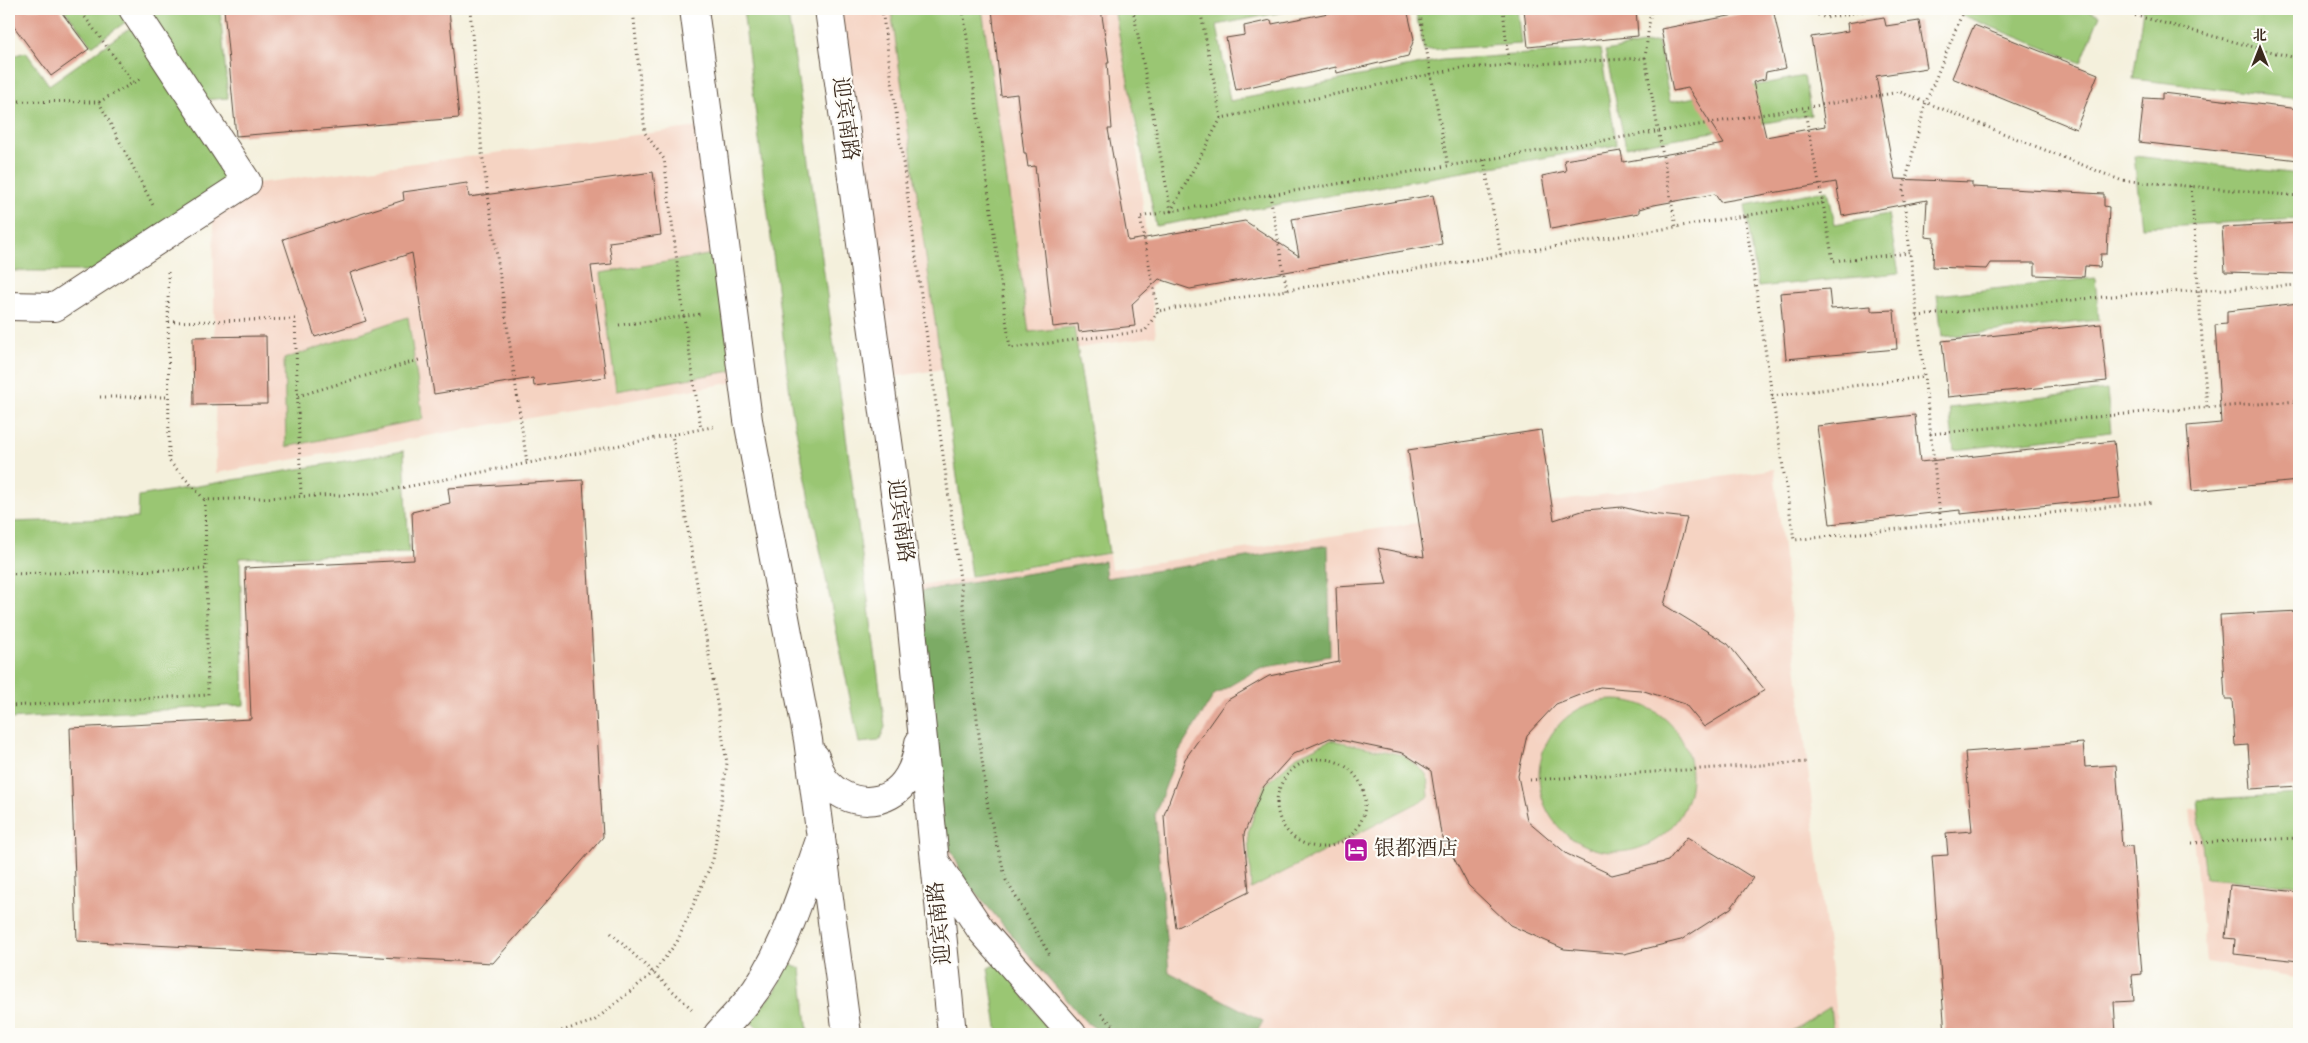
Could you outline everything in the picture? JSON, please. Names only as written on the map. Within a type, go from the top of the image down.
[{"type":"main road","points":[[9,306],[55,307],[247,182],[133,9]]},
{"type":"main road","points":[[694,9],[748,420],[808,740],[847,1034]]},
{"type":"main road","name":"迎宾南路","points":[[829,9],[908,588],[952,1034]]},
{"type":"main road","points":[[808,740],[823,778],[840,795],[859,802],[879,800],[895,791],[908,778],[916,762],[922,728]]},
{"type":"main road","points":[[718,1034],[747,1002],[773,960],[795,909],[821,836]]},
{"type":"main road","points":[[934,860],[982,930],[1072,1034]]},
{"type":"path","points":[[79,9],[133,82]]},
{"type":"path","points":[[470,9],[482,152],[528,463]]},
{"type":"path","points":[[633,9],[644,133],[664,159],[684,317],[701,429]]},
{"type":"path","points":[[882,9],[960,578],[988,809],[1006,880],[1054,962]]},
{"type":"path","points":[[963,9],[1010,348],[1145,331],[1158,312],[1140,217],[1900,92],[2120,180],[2299,196]]},
{"type":"path","points":[[1134,9],[1171,211]]},
{"type":"path","points":[[1171,211],[1220,118],[1200,9]]},
{"type":"path","points":[[1418,9],[1432,74],[1448,166]]},
{"type":"path","points":[[1503,9],[1509,66]]},
{"type":"path","points":[[1651,9],[1645,58],[1676,227]]},
{"type":"path","points":[[1804,9],[1826,18],[1873,9]]},
{"type":"path","points":[[1941,524],[1903,191],[1926,102],[1964,9]]},
{"type":"path","points":[[2111,9],[2299,59]]},
{"type":"path","points":[[1220,118],[1461,68],[1645,58]]},
{"type":"path","points":[[9,101],[99,102],[168,62]]},
{"type":"path","points":[[9,706],[208,695],[205,500],[169,461],[168,233],[99,102]]},
{"type":"path","points":[[1804,107],[1833,261],[1910,253]]},
{"type":"path","points":[[1484,160],[1501,256]]},
{"type":"path","points":[[2191,186],[2207,408]]},
{"type":"path","points":[[1270,195],[1288,290]]},
{"type":"path","points":[[1158,312],[1823,203]]},
{"type":"path","points":[[1745,216],[1794,540],[2154,502]]},
{"type":"path","points":[[1917,316],[2122,295],[2299,285]]},
{"type":"path","points":[[619,325],[733,310]]},
{"type":"path","points":[[169,322],[295,319],[301,496]]},
{"type":"path","points":[[298,396],[422,359]]},
{"type":"path","points":[[1772,396],[1924,377]]},
{"type":"path","points":[[100,397],[169,397]]},
{"type":"path","points":[[1930,434],[2299,401]]},
{"type":"path","points":[[205,500],[370,494],[748,420]]},
{"type":"path","points":[[552,1034],[594,1022],[654,972],[677,942],[713,860],[727,763],[672,435]]},
{"type":"path","points":[[9,574],[206,569]]},
{"type":"path","points":[[1310,759],[1326,759],[1340,763],[1352,771],[1363,789],[1365,810],[1361,823],[1352,835],[1340,843],[1326,847],[1312,846],[1298,841],[1286,831],[1279,818],[1276,803],[1278,789],[1285,776],[1296,765],[1310,759]]},
{"type":"path","points":[[1530,780],[1808,762]]},
{"type":"path","points":[[2192,843],[2299,838]]},
{"type":"path","points":[[611,933],[718,1034]]},
{"type":"path","points":[[1098,1012],[1122,1034]]},
{"type":"path","points":[[9,1033],[25,1034]]},
{"type":"shaded area","points":[[829,9],[1123,9],[1156,336],[880,379]]},
{"type":"shaded area","points":[[706,126],[741,381],[216,473],[213,209],[250,184]]},
{"type":"shaded area","points":[[1774,469],[1838,1034],[1084,1034],[959,885],[929,821],[909,588],[1109,554],[1111,569]]},
{"type":"shaded area","points":[[2299,802],[2299,979],[2206,962],[2190,809]]},
{"type":"green space","points":[[64,9],[118,9],[127,21],[92,46]]},
{"type":"green space","points":[[143,9],[220,9],[228,98],[202,100]]},
{"type":"green space","points":[[743,9],[787,9],[885,727],[879,741],[859,743],[792,410]]},
{"type":"green space","points":[[891,9],[982,9],[1029,332],[1074,327],[1109,553],[971,576]]},
{"type":"green space","points":[[1114,9],[1298,9],[1217,25],[1230,101],[1442,60],[1600,49],[1617,145],[1156,226]]},
{"type":"green space","points":[[1415,9],[1517,9],[1521,44],[1424,50]]},
{"type":"green space","points":[[1947,9],[2083,9],[2100,15],[2081,63]]},
{"type":"green space","points":[[2143,9],[2287,9],[2299,12],[2299,98],[2133,79]]},
{"type":"green space","points":[[131,27],[237,182],[92,271],[9,271],[9,57],[26,52],[49,85]]},
{"type":"green space","points":[[1658,41],[1670,102],[1804,76],[1811,115],[1626,147],[1605,51]]},
{"type":"green space","points":[[2134,156],[2299,174],[2299,219],[2142,227]]},
{"type":"green space","points":[[1828,190],[1835,224],[1888,214],[1899,273],[1758,287],[1745,205]]},
{"type":"green space","points":[[714,254],[732,371],[616,391],[601,273]]},
{"type":"green space","points":[[2095,278],[2099,320],[1942,337],[1937,295]]},
{"type":"green space","points":[[408,317],[423,419],[286,447],[284,359]]},
{"type":"green space","points":[[2107,390],[2111,432],[1954,450],[1949,408]]},
{"type":"green space","points":[[404,451],[409,553],[240,558],[244,705],[9,719],[9,522],[138,518],[139,496]]},
{"type":"green space","points":[[1328,545],[1330,656],[1260,668],[1214,695],[1178,753],[1155,814],[1169,972],[1263,1021],[1256,1034],[1103,1034],[1085,1021],[965,880],[935,815],[916,592],[1104,561],[1106,578]]},
{"type":"green space","points":[[1615,700],[1630,701],[1644,706],[1669,722],[1685,747],[1690,761],[1690,791],[1685,805],[1669,830],[1644,846],[1630,851],[1615,852],[1600,851],[1586,846],[1561,830],[1545,805],[1540,791],[1539,776],[1540,761],[1545,747],[1561,722],[1586,706],[1600,701]]},
{"type":"green space","points":[[1331,740],[1403,755],[1427,774],[1429,797],[1251,889],[1248,833],[1263,787],[1297,756]]},
{"type":"green space","points":[[2299,794],[2299,886],[2206,878],[2197,800]]},
{"type":"green space","points":[[788,962],[801,969],[808,1034],[763,1034],[750,1021],[776,990]]},
{"type":"green space","points":[[1000,962],[1051,1034],[998,1034],[988,968]]},
{"type":"green space","points":[[1830,1007],[1833,1034],[1787,1034]]},
{"type":"building","points":[[9,9],[59,9],[89,49],[51,76],[9,20]]},
{"type":"building","points":[[224,9],[449,9],[459,118],[236,136]]},
{"type":"building","points":[[992,9],[1101,9],[1109,63],[1107,63],[1112,129],[1108,129],[1128,241],[1245,221],[1299,256],[1292,219],[1433,195],[1442,244],[1190,289],[1159,279],[1132,304],[1135,326],[1079,332],[1078,324],[1053,327],[1035,166],[1028,167],[1026,153],[1024,153],[1017,94],[1001,96]]},
{"type":"building","points":[[1349,9],[1407,9],[1414,39],[1408,56],[1337,73],[1336,67],[1236,90],[1226,38],[1245,35],[1244,26],[1271,20],[1272,24]]},
{"type":"building","points":[[1524,9],[1636,9],[1638,36],[1528,47]]},
{"type":"building","points":[[1773,9],[1786,68],[1766,72],[1765,79],[1753,82],[1766,137],[1825,126],[1811,37],[1848,31],[1847,23],[1884,17],[1886,26],[1919,21],[1927,68],[1876,76],[1895,179],[1972,182],[1972,187],[2104,194],[2104,206],[2109,207],[2107,254],[2101,254],[2100,267],[2085,266],[2084,277],[2035,275],[2035,263],[1991,263],[1987,269],[1933,267],[1934,238],[1925,237],[1927,200],[1842,216],[1836,182],[1720,202],[1715,194],[1654,205],[1639,209],[1639,213],[1551,229],[1542,176],[1566,171],[1564,160],[1621,151],[1623,162],[1724,144],[1688,88],[1673,91],[1661,29]]},
{"type":"building","points":[[1974,25],[2098,74],[2076,129],[1952,78]]},
{"type":"building","points":[[2162,93],[2299,109],[2299,160],[2139,142],[2144,98],[2162,99]]},
{"type":"building","points":[[653,172],[661,235],[609,242],[612,264],[591,266],[606,377],[534,386],[533,378],[434,394],[412,253],[350,273],[366,321],[315,337],[283,239],[404,200],[403,192],[467,183],[469,197]]},
{"type":"building","points":[[2299,223],[2299,274],[2225,272],[2222,227]]},
{"type":"building","points":[[1829,289],[1831,309],[1871,306],[1871,311],[1894,310],[1897,349],[1786,359],[1780,293]]},
{"type":"building","points":[[2299,303],[2299,481],[2192,491],[2187,426],[2221,423],[2215,325],[2227,324],[2227,311]]},
{"type":"building","points":[[2101,324],[2107,381],[1948,397],[1942,341]]},
{"type":"building","points":[[266,336],[267,404],[194,405],[193,337]]},
{"type":"building","points":[[1915,415],[1920,462],[2114,441],[2120,498],[1960,514],[1960,510],[1830,524],[1817,426]]},
{"type":"building","points":[[1541,430],[1554,520],[1585,510],[1622,507],[1651,514],[1687,518],[1664,605],[1728,644],[1765,690],[1704,727],[1685,704],[1641,690],[1600,687],[1556,704],[1527,735],[1518,776],[1527,820],[1567,854],[1612,875],[1668,861],[1687,837],[1753,878],[1731,908],[1681,940],[1624,954],[1564,949],[1510,925],[1468,885],[1441,834],[1431,771],[1403,753],[1330,738],[1293,754],[1264,786],[1244,834],[1249,892],[1176,928],[1167,861],[1164,815],[1185,759],[1226,701],[1269,676],[1339,662],[1336,587],[1387,584],[1378,548],[1424,557],[1408,450]]},
{"type":"building","points":[[583,480],[603,837],[493,963],[77,941],[70,728],[251,719],[245,568],[414,560],[412,512],[450,503],[448,488]]},
{"type":"building","points":[[2299,611],[2299,786],[2251,789],[2248,745],[2235,746],[2232,699],[2225,699],[2220,615]]},
{"type":"building","points":[[2083,743],[2085,767],[2116,765],[2122,847],[2132,846],[2142,974],[2132,975],[2134,1001],[2114,1002],[2116,1034],[1945,1034],[1932,856],[1948,855],[1946,833],[1972,831],[1965,752]]},
{"type":"building","points":[[2230,885],[2299,892],[2299,961],[2234,954],[2235,939],[2225,938]]},
{"type":"place","name":"银都酒店","points":[[1356,850]]}]
